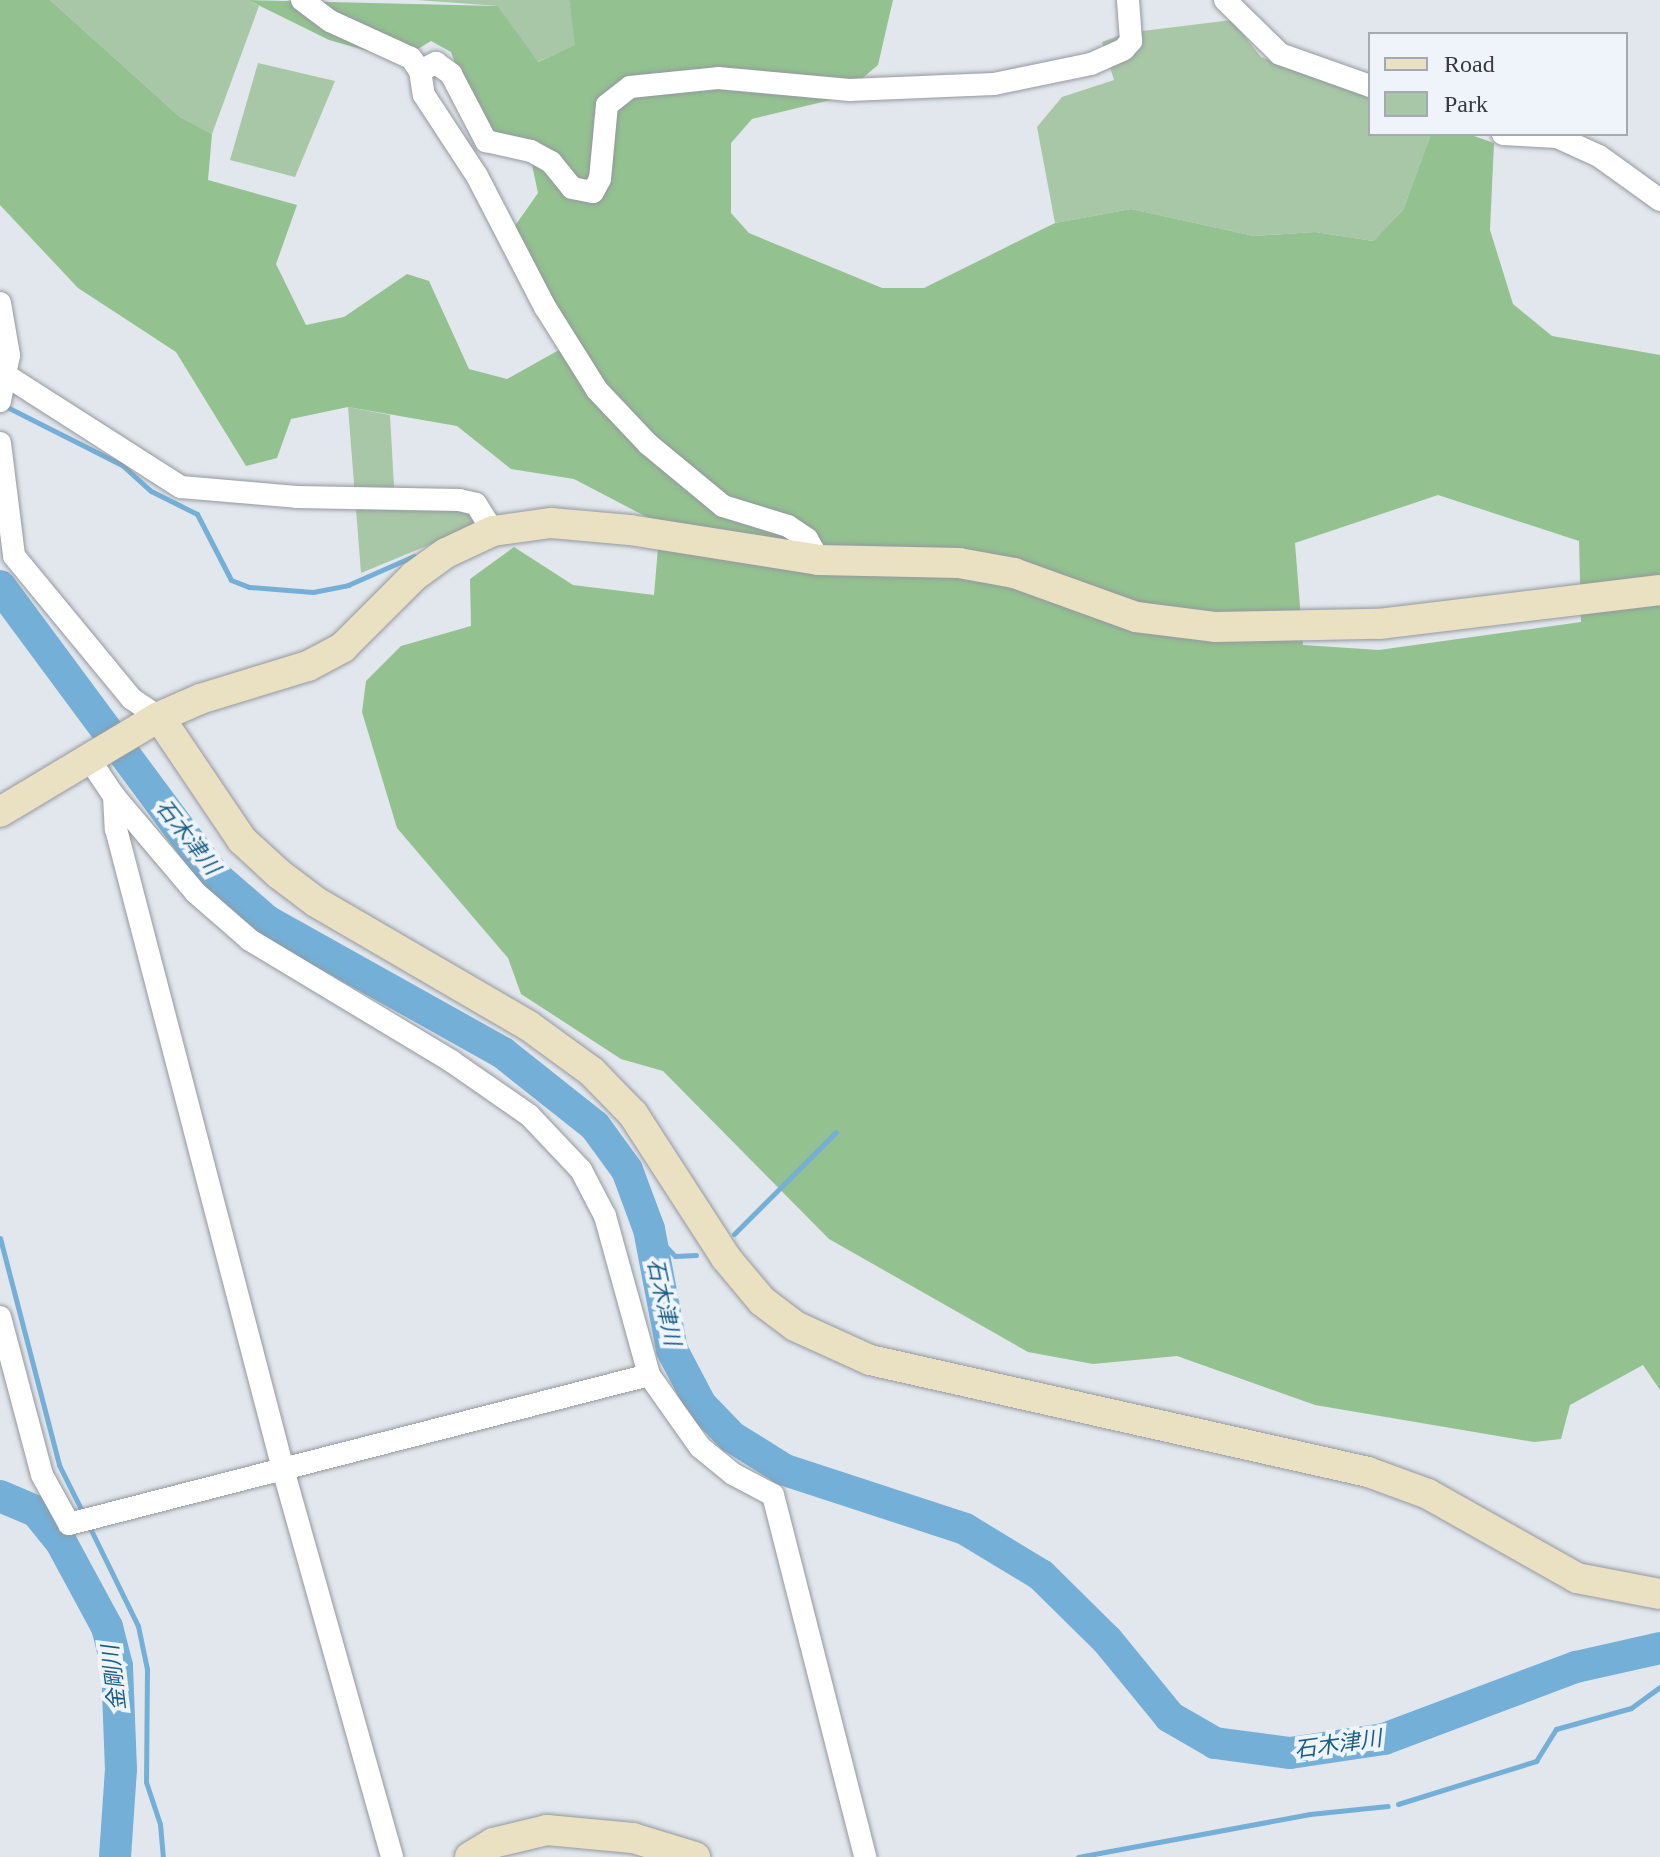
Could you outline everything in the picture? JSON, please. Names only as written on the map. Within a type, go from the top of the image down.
[{"type":"street","points":[[302,0],[330,21],[399,50],[420,71],[424,95],[477,176],[545,307],[597,390],[648,444],[723,506],[788,526],[807,539],[819,560]]},
{"type":"street","points":[[420,71],[436,63],[451,74],[486,141],[531,151],[551,162],[572,188],[593,192],[600,179],[607,105],[616,93],[630,87],[718,78],[849,90],[994,84],[1091,64],[1124,49],[1131,41],[1128,0]]},
{"type":"street","points":[[1225,0],[1280,54],[1368,85]]},
{"type":"street","points":[[1539,136],[1557,137],[1599,156],[1660,200]]},
{"type":"street","points":[[0,303],[9,355],[1,388],[181,487],[297,497],[459,500],[476,504],[493,531]]},
{"type":"street","points":[[0,443],[14,556],[132,699],[159,717],[242,840],[316,902],[529,1026],[592,1072],[633,1114],[726,1258],[762,1301],[795,1326],[870,1360],[1368,1472],[1428,1494],[1577,1578],[1660,1594]]},
{"type":"street","points":[[0,812],[159,717],[320,660],[343,647],[414,576],[493,531],[551,523],[630,530],[819,560],[987,568],[1136,617],[1216,627],[1379,624],[1660,590]]},
{"type":"street","points":[[91,757],[114,796],[196,893],[250,940],[451,1061],[529,1115],[581,1170],[605,1216],[649,1375],[700,1447],[733,1474],[773,1495],[865,1857]]},
{"type":"street","points":[[114,796],[116,829],[283,1469],[392,1857]]},
{"type":"street","points":[[0,1317],[42,1475],[69,1524],[649,1375]]},
{"type":"street","points":[[470,1857],[493,1843],[547,1830],[633,1838],[695,1857]]},
{"type":"green space","points":[[0,0],[50,0],[180,117],[212,134],[208,180],[297,205],[276,264],[306,325],[344,317],[407,274],[429,281],[469,369],[507,379],[559,350],[503,243],[538,193],[531,160],[485,145],[451,52],[431,41],[400,60],[329,40],[248,0],[498,6],[538,62],[575,45],[569,0],[893,0],[878,65],[839,98],[752,119],[731,143],[731,213],[749,233],[882,288],[924,288],[1055,223],[1131,209],[1254,236],[1315,232],[1373,241],[1403,210],[1430,136],[1474,136],[1494,143],[1490,230],[1513,304],[1552,336],[1660,355],[1660,1390],[1643,1365],[1570,1405],[1561,1439],[1534,1442],[1315,1405],[1177,1356],[1093,1364],[1028,1352],[829,1239],[663,1071],[621,1059],[521,994],[508,958],[397,828],[362,712],[366,681],[401,646],[471,626],[470,579],[514,547],[573,585],[654,595],[660,524],[574,479],[511,469],[457,426],[348,407],[291,419],[277,458],[246,466],[176,352],[78,288],[0,205]],"holes":[[[1438,495],[1579,541],[1581,622],[1379,650],[1303,645],[1295,543]]]},
{"type":"green space","points":[[50,0],[248,0],[259,6],[212,134],[180,117]]},
{"type":"green space","points":[[417,0],[569,0],[576,45],[537,62],[498,6]]},
{"type":"green space","points":[[1232,20],[1261,57],[1368,97],[1368,136],[1430,136],[1403,210],[1373,241],[1315,232],[1254,236],[1131,209],[1055,223],[1037,127],[1062,97],[1114,80],[1102,42],[1126,33]]},
{"type":"green space","points":[[258,63],[335,81],[295,177],[230,160]]},
{"type":"green space","points":[[348,407],[390,415],[395,505],[465,505],[475,526],[361,573]]},
{"type":"waterway","points":[[5,406],[122,465],[151,491],[197,514],[231,580],[249,587],[313,592],[348,585],[414,556]]},
{"type":"waterway","name":"石木津川","points":[[0,586],[214,875],[267,921],[503,1053],[595,1126],[627,1170],[649,1229],[672,1350],[701,1405],[732,1437],[785,1470],[965,1529],[1041,1575],[1107,1640],[1170,1717],[1215,1743],[1290,1753],[1384,1739],[1576,1667],[1660,1648]]},
{"type":"waterway","points":[[734,1234],[836,1132]]},
{"type":"waterway","points":[[649,1229],[675,1256],[696,1255]]},
{"type":"waterway","points":[[0,1238],[59,1465],[82,1511]]},
{"type":"waterway","name":"金剛川","points":[[0,1496],[36,1511],[61,1542],[107,1627],[117,1666],[121,1769],[115,1857]]},
{"type":"waterway","points":[[91,1530],[138,1626],[147,1669],[146,1782],[160,1824],[163,1857]]},
{"type":"waterway","points":[[1398,1804],[1536,1761],[1556,1729],[1631,1708],[1660,1687]]},
{"type":"waterway","points":[[1078,1857],[1310,1814],[1388,1806]]}]
